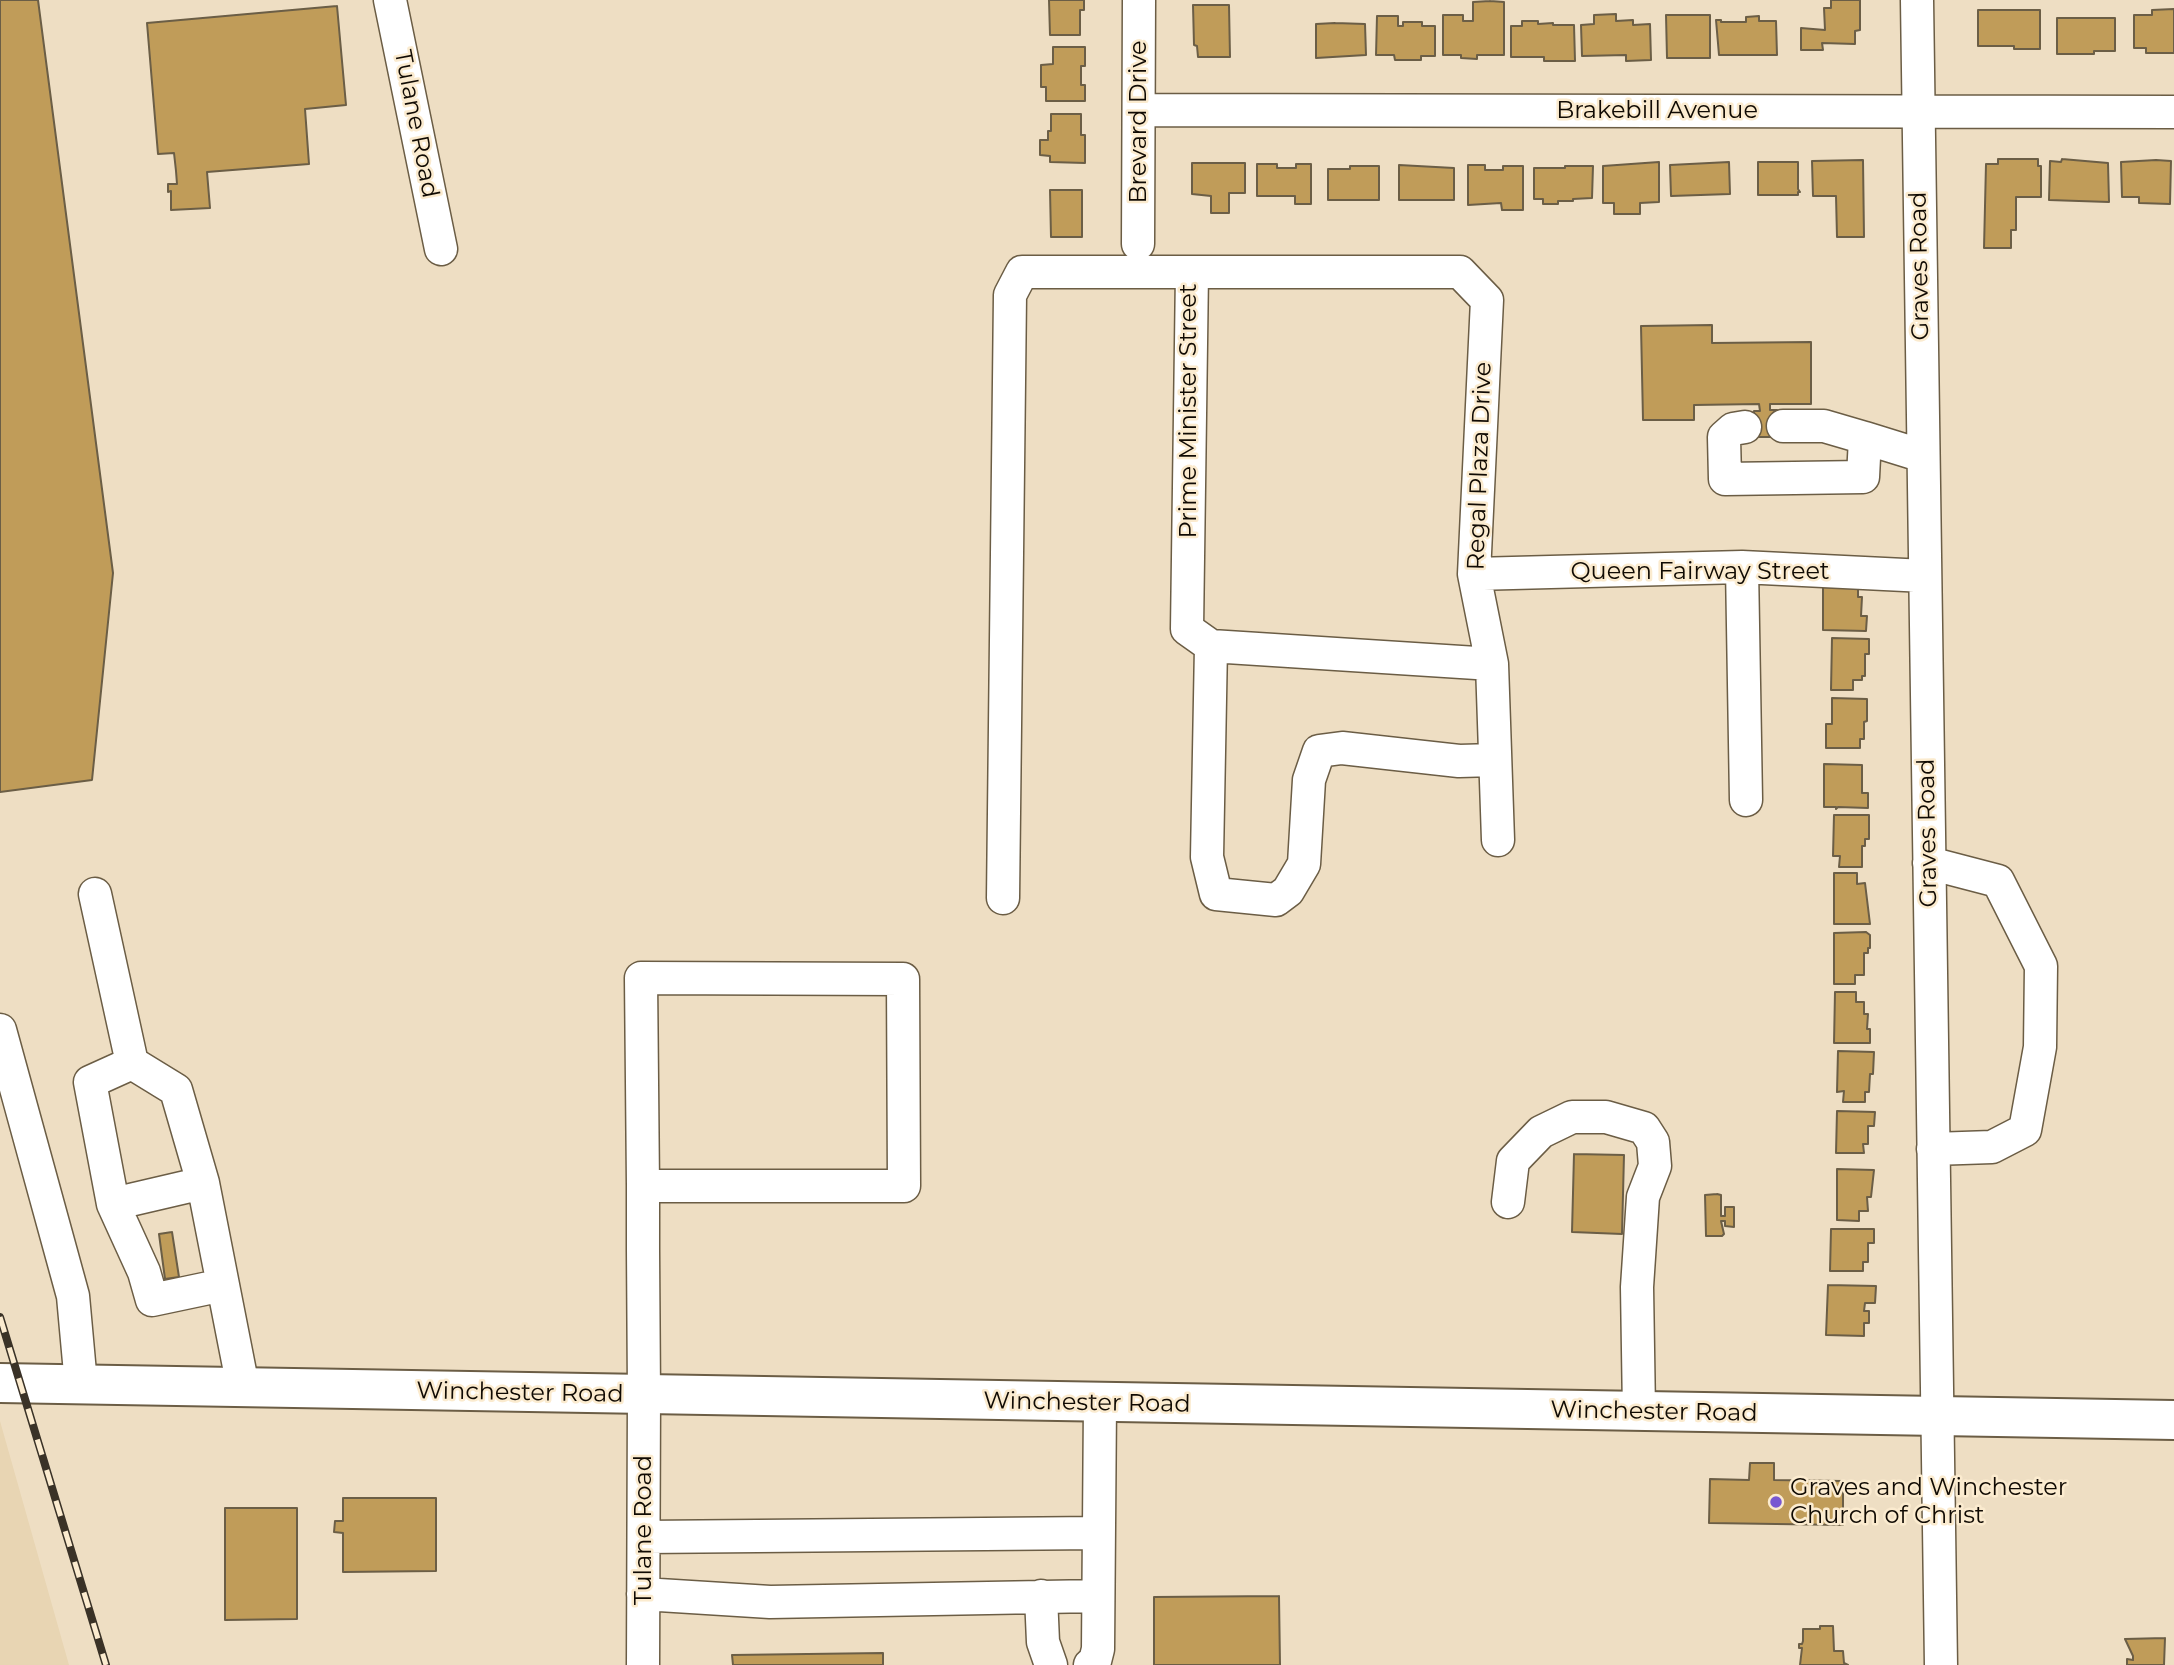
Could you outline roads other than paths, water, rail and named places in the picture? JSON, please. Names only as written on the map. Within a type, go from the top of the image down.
[{"type":"main road","name":"Winchester Road","points":[[0,1383],[2174,1420]]},
{"type":"street","name":"Tulane Road","points":[[390,0],[441,248]]},
{"type":"street","name":"Brevard Drive","points":[[1138,244],[1139,0]]},
{"type":"street","name":"Graves Road","points":[[1917,0],[1941,1665]]},
{"type":"street","name":"Brakebill Avenue","points":[[1140,110],[2174,112]]},
{"type":"street","name":"Prime Minister Street","points":[[1003,898],[1010,295],[1021,272],[1192,272],[1187,629],[1211,646]]},
{"type":"street","name":"Regal Plaza Drive","points":[[1192,272],[1460,272],[1487,300],[1474,574],[1492,664],[1497,840]]},
{"type":"street","points":[[1783,426],[1824,426],[1923,456]]},
{"type":"street","points":[[1745,427],[1732,429],[1724,437],[1726,479],[1863,477],[1865,438]]},
{"type":"street","points":[[1742,567],[1746,800]]},
{"type":"street","name":"Queen Fairway Street","points":[[1474,574],[1742,567],[1925,576]]},
{"type":"street","points":[[1492,664],[1211,646],[1207,857],[1216,894],[1276,900],[1288,891],[1304,863],[1309,780],[1319,751],[1342,748],[1460,761],[1495,760]]},
{"type":"street","points":[[1929,863],[1998,881],[2041,967],[2040,1047],[2025,1130],[1992,1147],[1933,1149]]},
{"type":"street","points":[[95,894],[132,1063],[176,1090],[203,1183],[243,1387]]},
{"type":"street","name":"Tulane Road","points":[[643,1186],[904,1186],[903,979],[641,978],[643,1665]]},
{"type":"street","points":[[0,1030],[73,1296],[81,1384]]},
{"type":"street","points":[[132,1063],[90,1082],[113,1204],[144,1272],[152,1300],[223,1285]]},
{"type":"street","points":[[1508,1202],[1513,1161],[1541,1132],[1572,1117],[1605,1117],[1644,1128],[1653,1142],[1656,1166],[1643,1198],[1637,1287],[1639,1412]]},
{"type":"street","points":[[113,1204],[203,1183]]},
{"type":"street","points":[[1090,1665],[1095,1661],[1098,1649],[1100,1403]]},
{"type":"street","points":[[644,1537],[1098,1533]]},
{"type":"street","points":[[643,1594],[770,1602],[1097,1596]]},
{"type":"street","points":[[1041,1597],[1043,1642],[1051,1665]]},
{"type":"railway","points":[[0,1317],[106,1665]]},
{"type":"place","name":"Graves and Winchester Church of Christ","points":[[1776,1502]]}]
